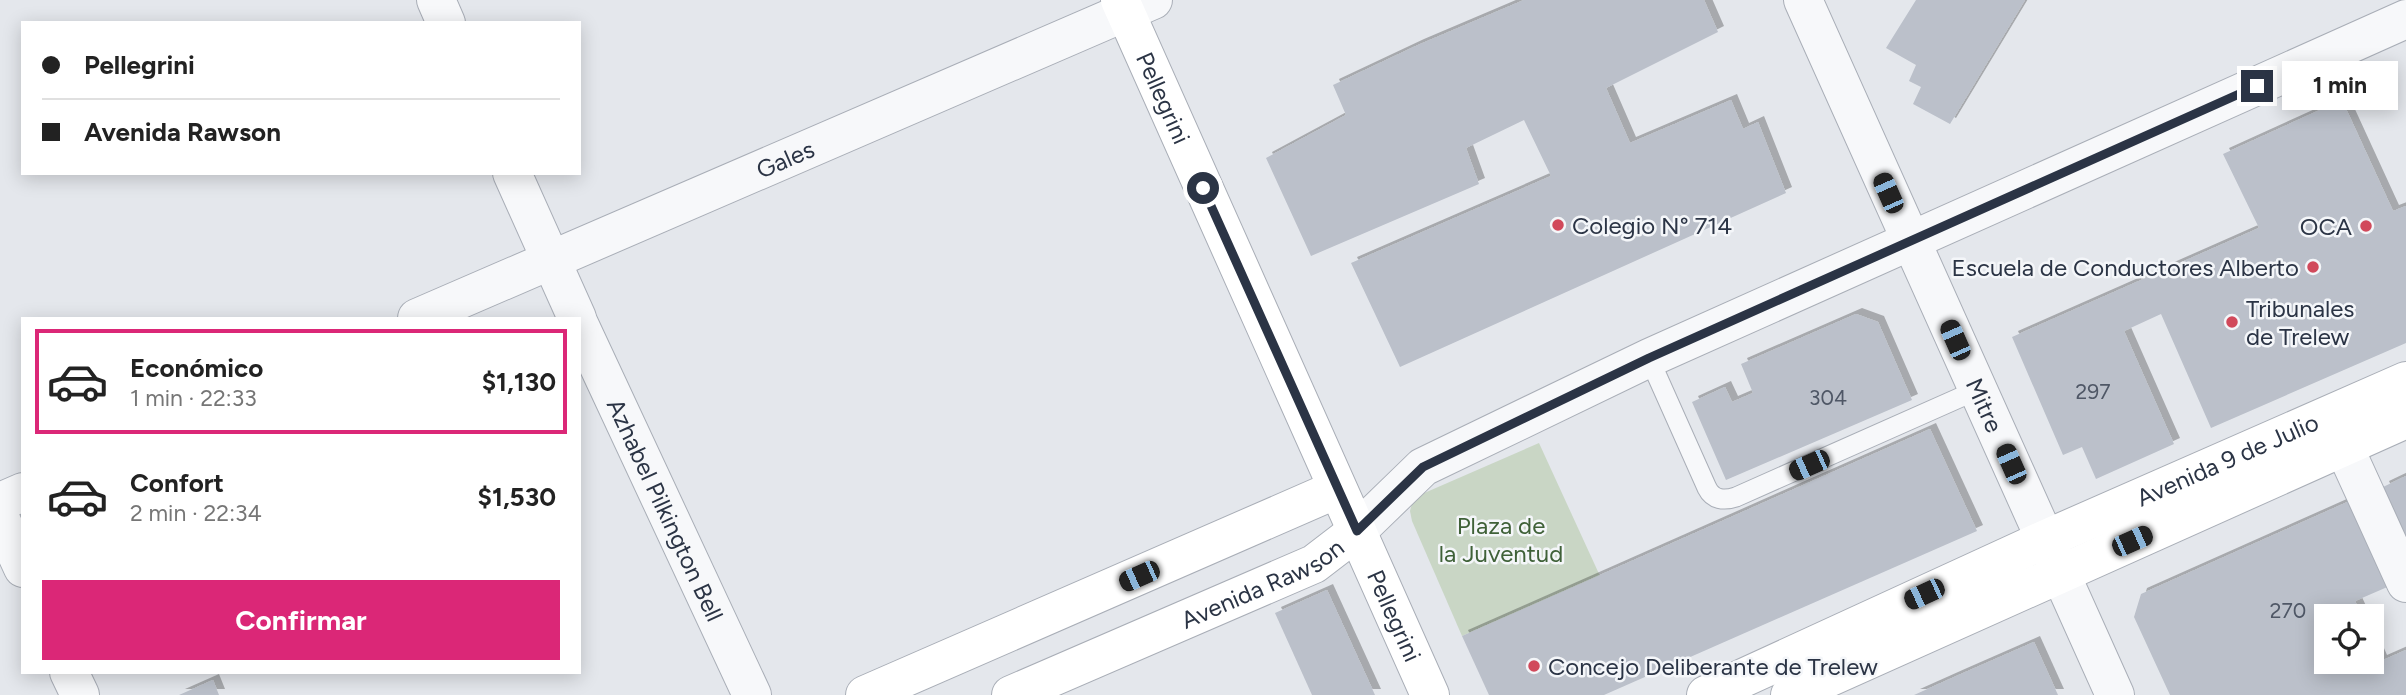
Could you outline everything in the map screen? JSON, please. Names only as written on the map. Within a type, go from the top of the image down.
[{"type":"street","points":[[436,0],[445,21]]},
{"type":"street","name":"Mitre","points":[[1803,0],[2115,695]]},
{"type":"street","name":"Gales","points":[[419,317],[1133,4]]},
{"type":"street","name":"Pellegrini","points":[[1133,4],[1337,489],[1430,695]]},
{"type":"street","name":"Avenida Rawson","points":[[1012,695],[1314,564],[1357,531],[1423,467],[1649,358],[2406,19]]},
{"type":"street","points":[[513,175],[577,317]]},
{"type":"street","name":"Azhabel Pilkington Bell","points":[[581,328],[752,695]]},
{"type":"street","name":"Avenida 9 de Julio","points":[[1790,695],[2053,556],[2406,381]]},
{"type":"street","name":"Avenida 9 de Julio","points":[[1706,695],[2053,556],[2343,447],[2406,419]]},
{"type":"street","points":[[2343,447],[2406,583]]},
{"type":"street","name":"Avenida Rawson","points":[[865,695],[1337,489]]},
{"type":"street","points":[[0,502],[21,493]]},
{"type":"street","points":[[0,518],[21,564]]},
{"type":"street","points":[[70,674],[80,695]]},
{"type":"lane","points":[[1649,358],[1710,495],[1718,499],[1736,497],[1978,390]]},
{"type":"green space","name":"Plaza de la Juventud","points":[[1539,443],[1600,576],[1462,636],[1412,521],[1410,511],[1413,500]]},
{"type":"building","points":[[1524,0],[1704,0],[1718,32],[1606,88],[1630,143],[1731,100],[1743,129],[1758,122],[1786,193],[1400,367],[1351,263],[1551,176],[1524,120],[1466,148],[1479,184],[1311,256],[1266,158],[1346,115],[1333,85]]},
{"type":"building","points":[[1916,0],[2025,0],[1950,124],[1913,104],[1921,87],[1909,81],[1916,65],[1886,48]]},
{"type":"building","points":[[2342,100],[2393,211],[2406,206],[2406,343],[2211,428],[2161,314],[2124,331],[2174,444],[2096,479],[2082,447],[2063,455],[2012,337],[2259,228],[2223,154]]},
{"type":"building","points":[[1856,314],[1878,322],[1912,400],[1726,480],[1692,402],[1725,387],[1732,402],[1753,393],[1741,364]]},
{"type":"building","points":[[1930,429],[1977,531],[1604,695],[1489,695],[1462,636]]},
{"type":"building","points":[[2406,476],[2406,537],[2383,487]]},
{"type":"building","points":[[2352,500],[2392,585],[2355,601],[2356,604],[2314,604],[2314,674],[2384,674],[2384,660],[2406,650],[2406,695],[2170,695],[2134,617],[2141,594]]},
{"type":"building","points":[[1327,590],[1375,695],[1312,695],[1275,613]]},
{"type":"building","points":[[2034,642],[2058,695],[1914,695],[1961,674]]},
{"type":"building","points":[[213,680],[219,695],[179,695]]},
{"type":"place","name":"Colegio N° 714","points":[[1558,225]]},
{"type":"place","name":"OCA","points":[[2366,226]]},
{"type":"place","name":"Escuela de Conductores Alberto","points":[[2313,267]]},
{"type":"place","name":"Tribunales de Trelew","points":[[2232,322]]},
{"type":"place","name":"Concejo Deliberante de Trelew","points":[[1534,666]]},
{"type":"route","points":[[1203,188],[1357,531],[1423,467],[1649,358],[2257,86]]}]
